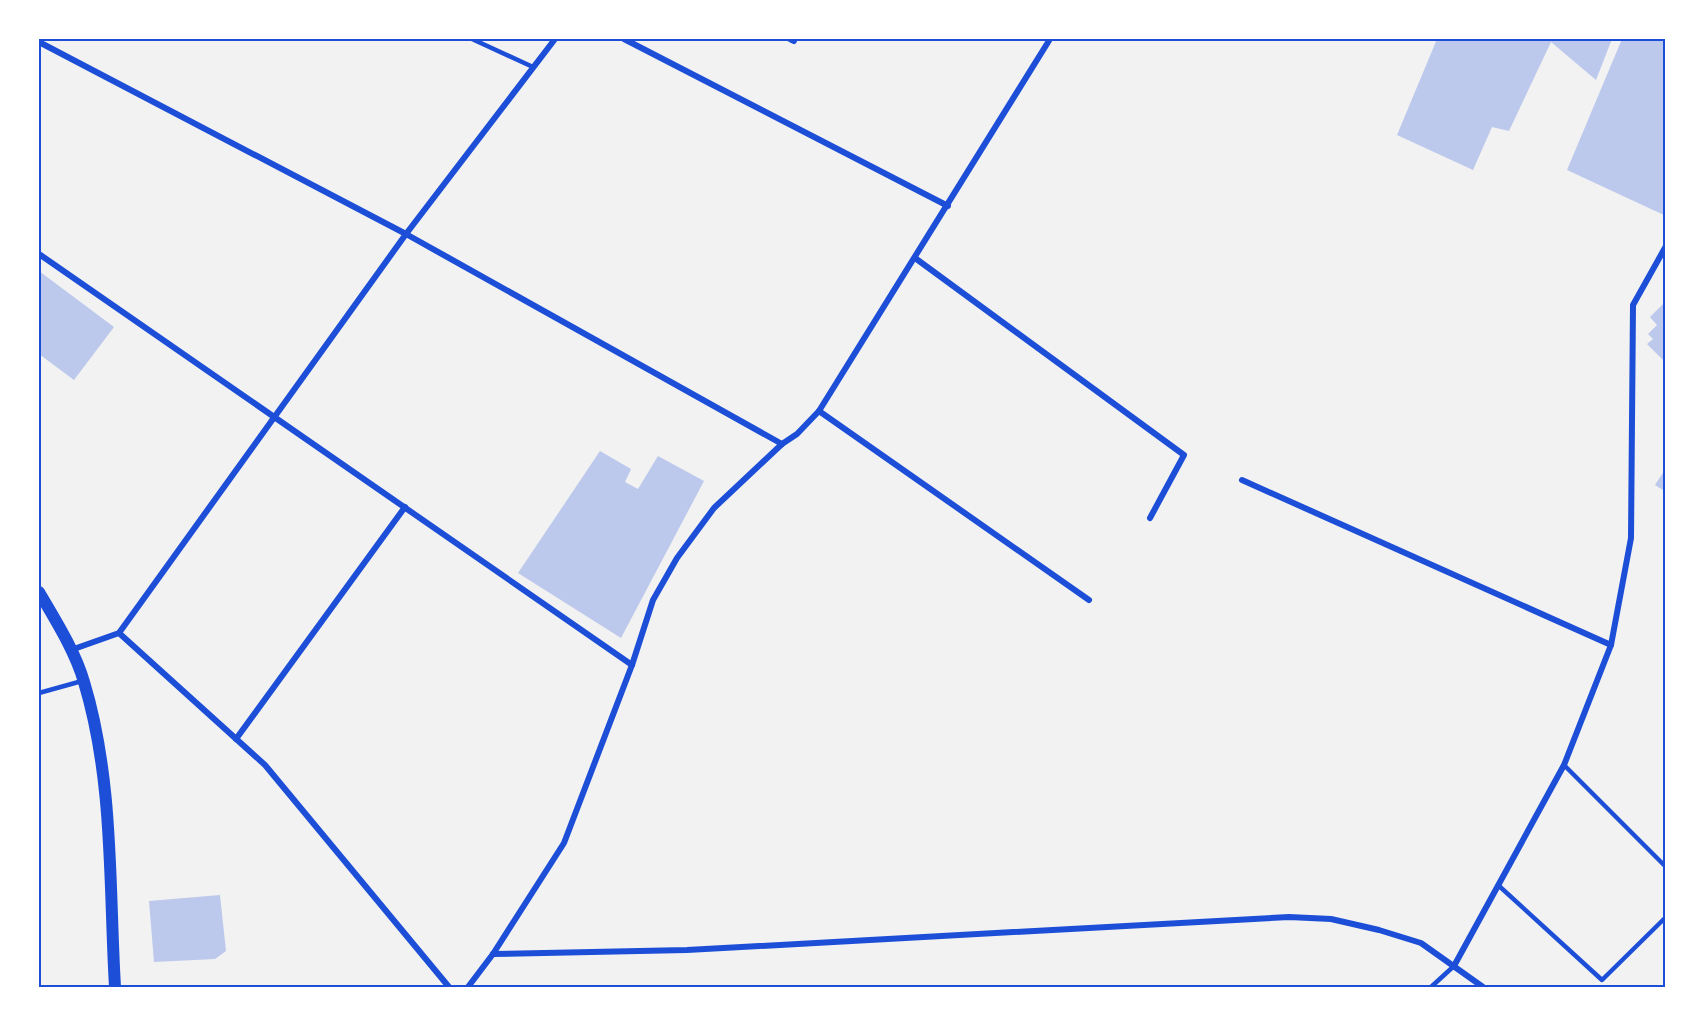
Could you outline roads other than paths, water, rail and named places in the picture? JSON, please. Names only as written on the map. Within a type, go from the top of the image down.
[{"type":"main road","points":[[39,592],[71,650],[84,680],[95,724],[105,776],[115,987]]},
{"type":"street","points":[[71,650],[118,633],[276,418],[406,234],[555,39]]},
{"type":"street","points":[[624,39],[948,206]]},
{"type":"street","points":[[468,987],[493,954],[564,843],[632,665],[653,600],[677,558],[714,508],[782,444],[797,434],[819,411],[1050,39]]},
{"type":"street","points":[[39,42],[406,234],[782,444]]},
{"type":"street","points":[[1454,966],[1564,765],[1611,645],[1631,538],[1633,305],[1666,246]]},
{"type":"street","points":[[39,254],[632,665]]},
{"type":"street","points":[[915,258],[1184,455],[1150,518]]},
{"type":"street","points":[[819,411],[1089,600]]},
{"type":"street","points":[[1242,480],[1611,645]]},
{"type":"street","points":[[236,739],[405,507]]},
{"type":"street","points":[[118,633],[265,765],[449,987]]},
{"type":"street","points":[[493,954],[687,950],[1289,917],[1331,920],[1379,930],[1421,943],[1484,987]]},
{"type":"lane","points":[[472,39],[533,67]]},
{"type":"lane","points":[[39,693],[84,680]]},
{"type":"lane","points":[[1564,765],[1666,867]]},
{"type":"lane","points":[[1498,885],[1602,980],[1666,917]]},
{"type":"lane","points":[[1431,987],[1454,966]]}]
